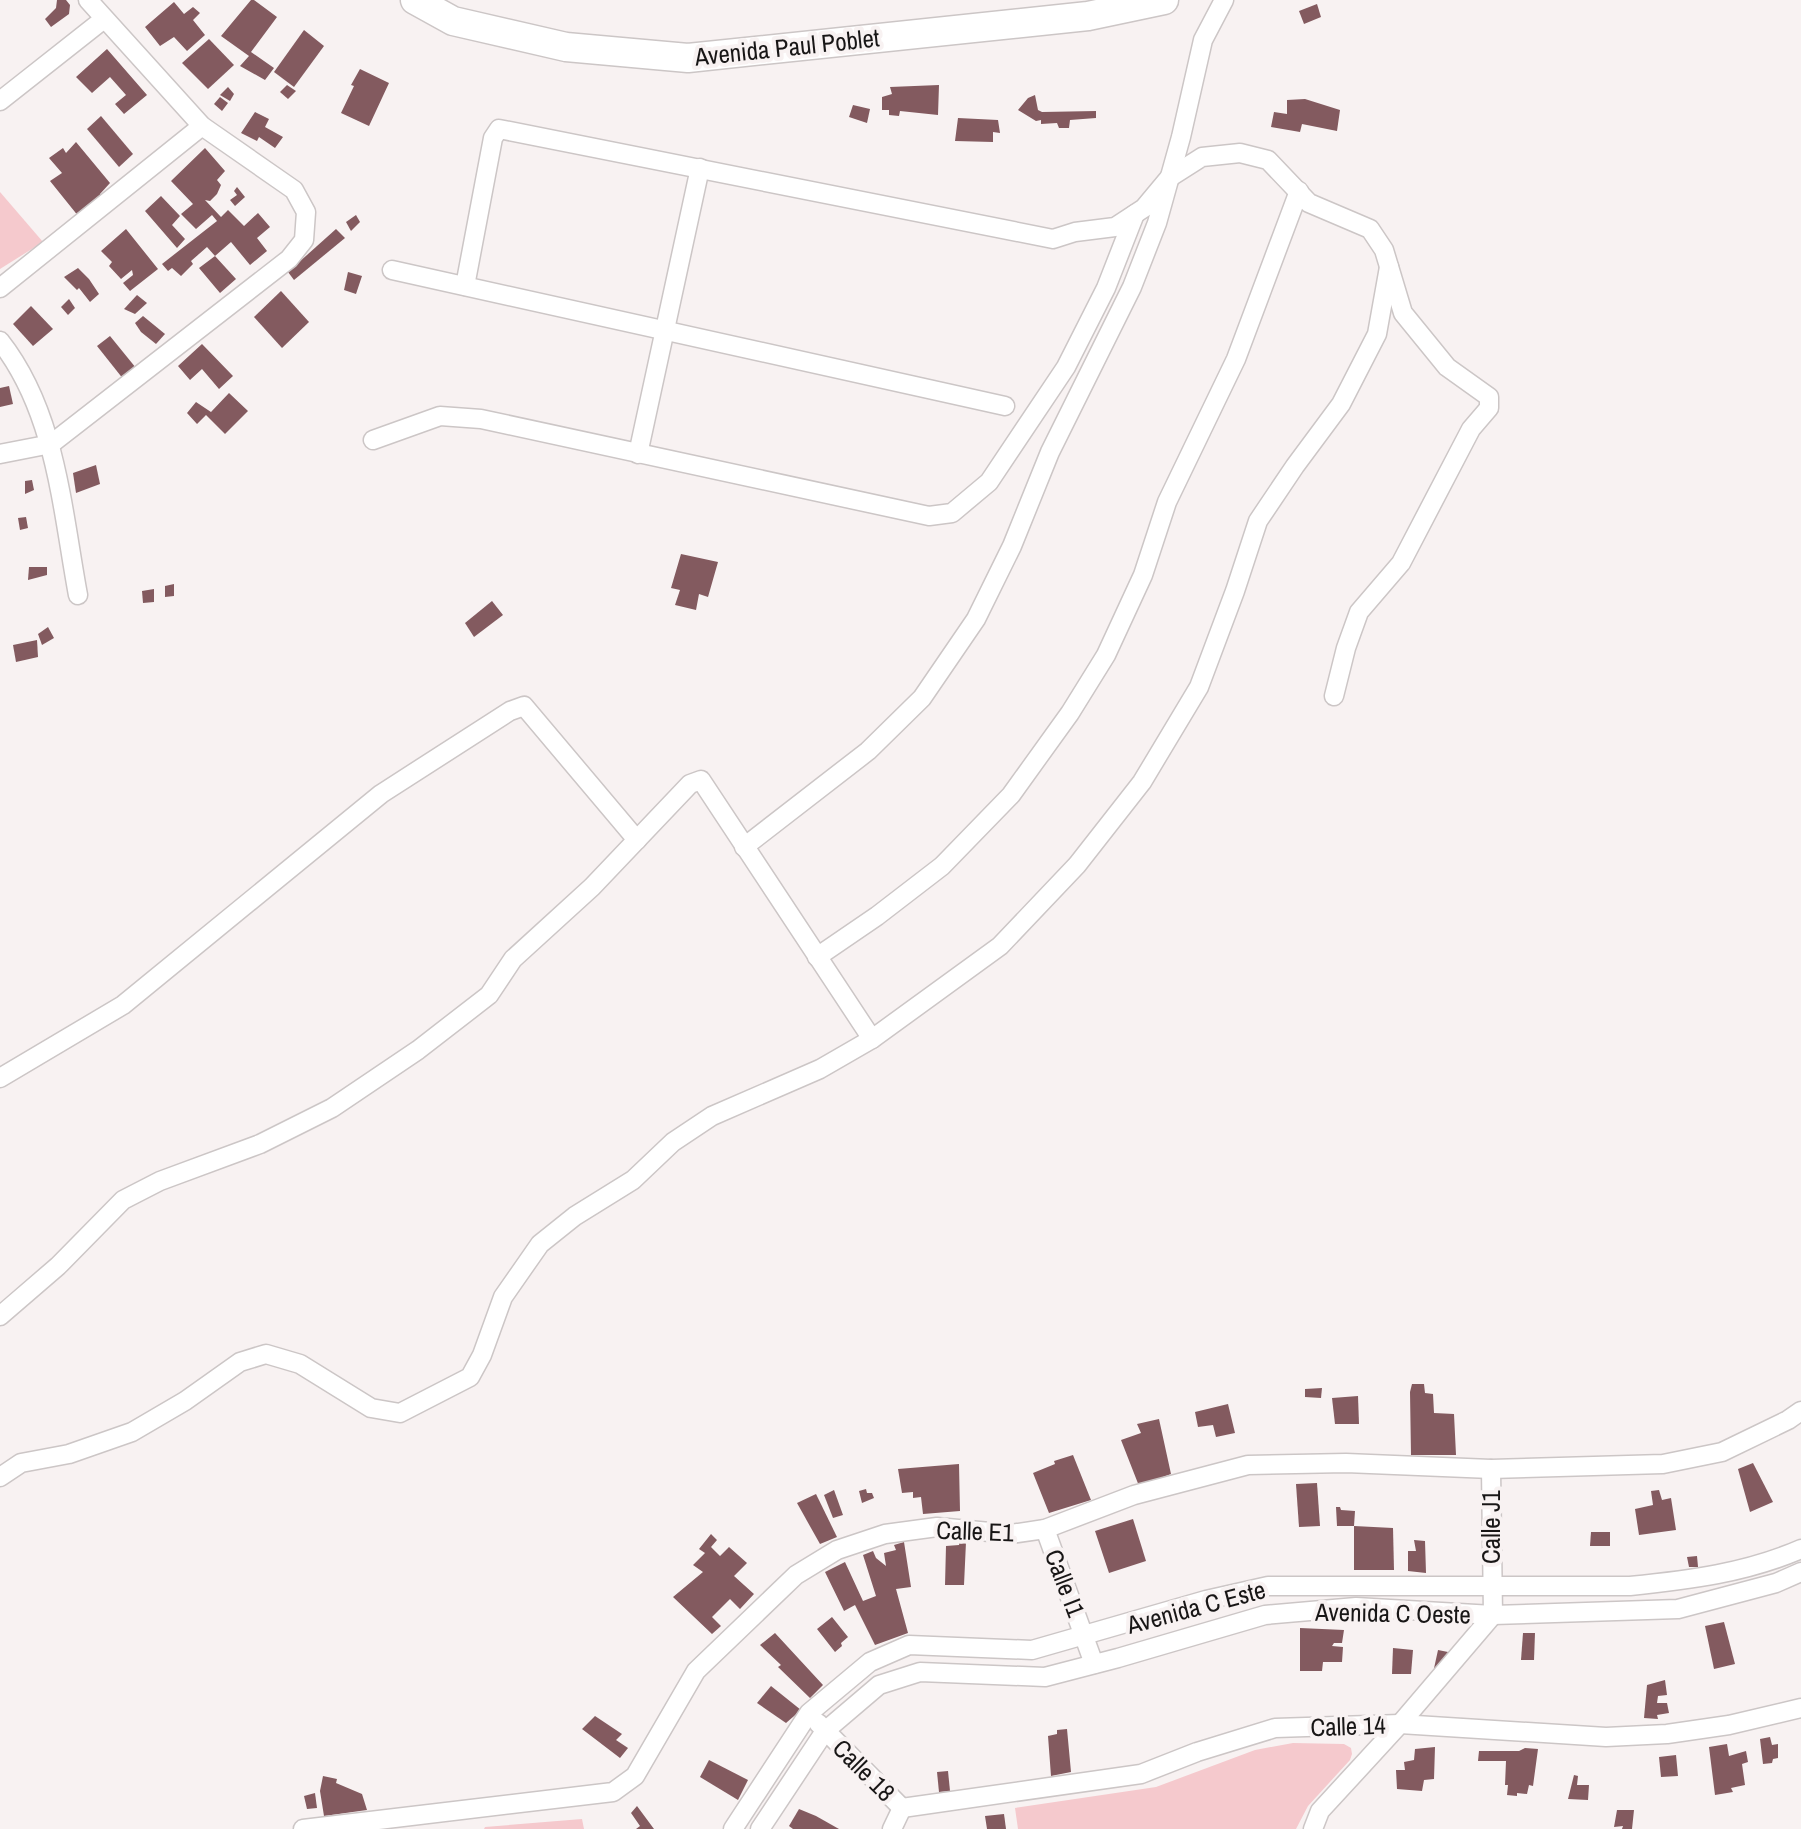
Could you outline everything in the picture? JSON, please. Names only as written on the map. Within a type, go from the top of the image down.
[{"type":"main road","name":"Avenida Paul Poblet","points":[[415,0],[453,21],[566,46],[688,58],[1088,16],[1164,0]]},
{"type":"street","points":[[0,454],[51,444],[289,259],[304,240],[306,212],[294,190],[202,126],[88,0]]},
{"type":"street","points":[[744,847],[868,751],[922,698],[976,619],[1012,546],[1050,452],[1132,287],[1157,222],[1203,40],[1224,0]]},
{"type":"street","points":[[0,100],[104,20]]},
{"type":"street","points":[[0,288],[202,126]]},
{"type":"street","points":[[465,286],[498,128],[1053,239],[1115,227],[1144,208],[1169,178],[1202,157],[1240,153],[1268,160],[1309,202],[1370,229],[1384,250],[1403,313],[1446,367],[1489,397],[1490,408],[1471,430],[1401,563],[1359,612],[1334,696]]},
{"type":"street","points":[[638,454],[700,168]]},
{"type":"street","points":[[817,956],[942,866],[1011,796],[1106,656],[1143,575],[1167,502],[1236,359],[1298,191]]},
{"type":"street","points":[[373,440],[440,416],[481,419],[929,516],[952,513],[989,482],[1066,367],[1106,288],[1136,214]]},
{"type":"street","points":[[0,1477],[20,1463],[69,1454],[132,1432],[240,1362],[266,1354],[300,1364],[371,1408],[400,1413],[470,1377],[502,1297],[540,1244],[575,1216],[633,1180],[673,1142],[712,1116],[820,1070],[872,1039],[1000,946],[1076,866],[1142,782],[1199,687],[1258,521],[1341,404],[1377,334],[1389,267]]},
{"type":"street","points":[[392,270],[1005,406]]},
{"type":"street","points":[[0,342],[17,363],[51,444],[78,595]]},
{"type":"street","points":[[0,1078],[123,1005],[381,794],[510,711],[524,706],[637,840]]},
{"type":"street","points":[[0,1316],[58,1266],[123,1200],[260,1144],[332,1108],[490,995],[512,959],[592,887],[690,784],[701,780],[872,1039]]},
{"type":"street","name":"Calle E1","points":[[302,1829],[613,1792],[634,1776],[696,1671],[796,1575],[837,1550],[885,1534],[937,1527],[1011,1534],[1044,1529],[1134,1495],[1248,1465],[1346,1462],[1491,1468],[1663,1464],[1722,1452],[1801,1411]]},
{"type":"street","name":"Calle J1","points":[[1491,1468],[1493,1614]]},
{"type":"street","name":"Calle I1","points":[[1044,1529],[1094,1664]]},
{"type":"street","name":"Avenida C Este","points":[[733,1829],[809,1713],[870,1662],[909,1645],[1032,1650],[1268,1586],[1630,1586],[1746,1569],[1801,1548]]},
{"type":"street","name":"Avenida C Oeste","points":[[760,1829],[825,1731],[880,1686],[920,1672],[1044,1677],[1265,1614],[1356,1607],[1493,1614],[1678,1609],[1776,1583],[1801,1572]]},
{"type":"street","points":[[1313,1829],[1320,1811],[1493,1614]]},
{"type":"street","name":"Calle 14","points":[[902,1808],[1141,1774],[1275,1728],[1400,1724],[1606,1737],[1728,1725],[1801,1708]]},
{"type":"street","name":"Calle 18","points":[[809,1713],[902,1808]]},
{"type":"street","points":[[467,1808],[470,1829]]},
{"type":"street","points":[[892,1829],[902,1808]]},
{"type":"shaded area","points":[[0,192],[43,242],[0,269]]},
{"type":"shaded area","points":[[1293,1743],[1344,1744],[1352,1754],[1308,1806],[1296,1829],[1018,1829],[1015,1808],[1156,1787],[1255,1750]]},
{"type":"shaded area","points":[[582,1819],[584,1829],[484,1829],[485,1827]]},
{"type":"building","points":[[57,0],[66,0],[69,14],[51,27],[45,19],[56,8]]},
{"type":"building","points":[[251,0],[277,17],[251,52],[274,68],[265,80],[240,66],[249,56],[221,36]]},
{"type":"building","points":[[174,2],[184,14],[193,7],[200,13],[193,20],[205,35],[187,51],[174,37],[160,46],[145,27]]},
{"type":"building","points":[[1317,4],[1321,17],[1304,24],[1299,11]]},
{"type":"building","points":[[304,30],[324,46],[294,87],[274,72]]},
{"type":"building","points":[[209,39],[234,65],[208,89],[182,63]]},
{"type":"building","points":[[107,49],[147,95],[124,114],[115,104],[126,95],[110,77],[92,93],[76,77]]},
{"type":"building","points":[[360,69],[389,83],[369,126],[341,113]]},
{"type":"building","points":[[287,85],[296,91],[288,99],[280,92]]},
{"type":"building","points":[[939,85],[938,115],[900,111],[899,116],[882,110],[882,97],[892,94],[890,87]]},
{"type":"building","points":[[228,87],[234,94],[230,101],[220,95]]},
{"type":"building","points":[[1035,95],[1042,112],[1096,111],[1096,118],[1070,120],[1069,128],[1059,128],[1057,123],[1041,124],[1041,120],[1018,110]]},
{"type":"building","points":[[220,97],[228,103],[222,111],[214,104]]},
{"type":"building","points":[[1305,99],[1340,110],[1337,131],[1302,124],[1300,132],[1271,127],[1274,112],[1287,114],[1287,100]]},
{"type":"building","points":[[853,105],[870,109],[867,123],[849,117]]},
{"type":"building","points":[[255,112],[269,119],[265,127],[283,137],[275,148],[259,137],[257,141],[241,133]]},
{"type":"building","points":[[101,116],[133,154],[119,167],[87,129]]},
{"type":"building","points":[[958,118],[998,120],[1000,133],[993,132],[993,142],[955,141]]},
{"type":"building","points":[[76,142],[110,183],[100,194],[104,199],[79,217],[50,181],[62,173],[49,158],[63,148],[66,153]]},
{"type":"building","points":[[205,148],[225,171],[217,180],[221,185],[217,194],[210,201],[205,200],[221,217],[228,210],[244,226],[258,213],[270,227],[257,238],[267,251],[250,265],[231,242],[215,256],[207,247],[181,276],[162,264],[217,221],[212,215],[196,229],[181,214],[193,204],[171,181]]},
{"type":"building","points":[[237,187],[245,197],[235,206],[230,200],[237,195]]},
{"type":"building","points":[[161,196],[180,216],[172,225],[185,239],[177,248],[145,211]]},
{"type":"building","points":[[356,215],[360,222],[351,231],[346,222]]},
{"type":"building","points":[[126,229],[158,269],[130,291],[123,283],[133,275],[132,270],[121,279],[101,251]]},
{"type":"building","points":[[336,229],[345,238],[294,280],[288,272]]},
{"type":"building","points":[[215,256],[236,279],[220,293],[199,268]]},
{"type":"building","points":[[78,268],[99,294],[90,302],[64,277]]},
{"type":"building","points":[[348,272],[362,276],[356,294],[344,290]]},
{"type":"building","points":[[281,291],[309,322],[282,348],[254,317]]},
{"type":"building","points":[[137,295],[147,303],[135,314],[124,309]]},
{"type":"building","points":[[69,299],[75,308],[68,315],[61,307]]},
{"type":"building","points":[[31,306],[53,329],[33,346],[13,324]]},
{"type":"building","points":[[143,316],[165,334],[156,344],[135,323]]},
{"type":"building","points":[[110,336],[136,368],[124,380],[97,346]]},
{"type":"building","points":[[202,344],[233,376],[219,389],[202,369],[190,380],[178,366]]},
{"type":"building","points":[[9,386],[13,404],[0,407],[0,388]]},
{"type":"building","points":[[229,393],[248,411],[225,434],[206,415],[197,424],[187,413],[196,402],[211,412]]},
{"type":"building","points":[[96,465],[100,484],[76,493],[73,473]]},
{"type":"building","points":[[32,480],[34,490],[25,494],[25,481]]},
{"type":"building","points":[[26,517],[28,528],[20,530],[18,518]]},
{"type":"building","points":[[681,554],[718,562],[708,597],[699,594],[696,610],[675,605],[680,590],[671,588]]},
{"type":"building","points":[[29,567],[47,567],[47,575],[28,580]]},
{"type":"building","points":[[174,584],[174,596],[165,597],[165,586]]},
{"type":"building","points":[[154,589],[154,602],[143,603],[142,591]]},
{"type":"building","points":[[492,601],[503,615],[474,637],[465,623]]},
{"type":"building","points":[[48,627],[54,638],[42,645],[38,634]]},
{"type":"building","points":[[37,640],[38,657],[16,662],[13,645]]},
{"type":"building","points":[[1412,1384],[1424,1384],[1425,1393],[1433,1394],[1434,1413],[1454,1414],[1456,1455],[1411,1455]]},
{"type":"building","points":[[1322,1388],[1321,1398],[1305,1397],[1305,1389]]},
{"type":"building","points":[[1358,1396],[1359,1424],[1335,1424],[1332,1398]]},
{"type":"building","points":[[1228,1404],[1235,1433],[1216,1437],[1213,1425],[1198,1427],[1195,1412]]},
{"type":"building","points":[[1159,1419],[1171,1474],[1139,1486],[1121,1440],[1141,1433],[1137,1424]]},
{"type":"building","points":[[1073,1455],[1091,1500],[1049,1513],[1033,1473]]},
{"type":"building","points":[[1753,1463],[1773,1502],[1750,1512],[1738,1469]]},
{"type":"building","points":[[959,1464],[960,1511],[923,1514],[921,1497],[913,1498],[913,1492],[902,1493],[898,1469]]},
{"type":"building","points":[[1317,1483],[1320,1526],[1299,1527],[1296,1484]]},
{"type":"building","points":[[866,1489],[874,1498],[862,1503],[859,1491]]},
{"type":"building","points":[[834,1490],[843,1515],[833,1518],[824,1495]]},
{"type":"building","points":[[1659,1490],[1662,1500],[1671,1498],[1676,1530],[1639,1535],[1635,1509],[1653,1505],[1651,1491]]},
{"type":"building","points":[[816,1494],[837,1537],[820,1544],[797,1503]]},
{"type":"building","points":[[1336,1507],[1355,1511],[1354,1526],[1337,1526]]},
{"type":"building","points":[[1133,1519],[1146,1561],[1109,1573],[1095,1531]]},
{"type":"building","points":[[1354,1526],[1393,1528],[1394,1570],[1354,1570]]},
{"type":"building","points":[[1591,1532],[1610,1532],[1610,1546],[1590,1546]]},
{"type":"building","points":[[711,1534],[717,1540],[711,1547],[720,1556],[729,1547],[747,1563],[734,1576],[754,1594],[740,1609],[730,1599],[712,1617],[721,1626],[712,1634],[673,1597],[703,1572],[693,1565],[705,1553],[699,1549]]},
{"type":"building","points":[[960,1540],[966,1542],[964,1585],[945,1585],[946,1546],[959,1545]]},
{"type":"building","points":[[1414,1540],[1425,1541],[1426,1573],[1408,1571],[1408,1551],[1416,1551]]},
{"type":"building","points":[[904,1542],[911,1587],[896,1589],[908,1633],[875,1645],[855,1605],[844,1611],[825,1572],[845,1562],[863,1601],[876,1596],[863,1555],[873,1551],[886,1566],[884,1553],[896,1550],[894,1545]]},
{"type":"building","points":[[1697,1556],[1698,1567],[1689,1567],[1687,1557]]},
{"type":"building","points":[[832,1617],[848,1637],[835,1652],[817,1629]]},
{"type":"building","points":[[1724,1622],[1735,1664],[1714,1669],[1705,1626]]},
{"type":"building","points":[[1300,1628],[1344,1630],[1342,1643],[1332,1646],[1343,1647],[1342,1662],[1323,1662],[1322,1671],[1300,1671]]},
{"type":"building","points":[[775,1633],[823,1685],[810,1698],[760,1645]]},
{"type":"building","points":[[1523,1633],[1535,1633],[1534,1660],[1521,1660]]},
{"type":"building","points":[[1393,1648],[1413,1650],[1411,1674],[1392,1674]]},
{"type":"building","points":[[1438,1650],[1453,1653],[1433,1673]]},
{"type":"building","points":[[1665,1680],[1667,1695],[1658,1696],[1657,1703],[1667,1703],[1669,1713],[1657,1715],[1658,1719],[1644,1718],[1647,1685]]},
{"type":"building","points":[[771,1686],[801,1710],[786,1723],[757,1703]]},
{"type":"building","points":[[595,1716],[622,1734],[616,1740],[628,1748],[620,1758],[582,1729]]},
{"type":"building","points":[[1067,1729],[1071,1772],[1051,1776],[1048,1736]]},
{"type":"building","points":[[1770,1737],[1772,1745],[1778,1744],[1778,1758],[1763,1764],[1760,1739]]},
{"type":"building","points":[[1727,1744],[1729,1756],[1746,1751],[1748,1762],[1742,1764],[1745,1785],[1715,1795],[1709,1747]]},
{"type":"building","points":[[1435,1747],[1434,1779],[1424,1780],[1422,1791],[1397,1789],[1396,1770],[1405,1770],[1404,1762],[1414,1760],[1415,1749]]},
{"type":"building","points":[[1538,1749],[1533,1786],[1529,1785],[1527,1794],[1507,1795],[1506,1761],[1478,1761],[1479,1751]]},
{"type":"building","points":[[1676,1755],[1678,1776],[1661,1777],[1659,1757]]},
{"type":"building","points":[[709,1760],[748,1780],[738,1800],[700,1777]]},
{"type":"building","points":[[948,1771],[950,1791],[939,1792],[937,1772]]},
{"type":"building","points":[[1574,1775],[1578,1776],[1577,1785],[1589,1785],[1588,1800],[1568,1799]]},
{"type":"building","points":[[323,1776],[337,1779],[336,1783],[362,1794],[367,1810],[324,1816],[320,1791]]},
{"type":"building","points":[[315,1793],[317,1808],[307,1809],[304,1796]]},
{"type":"building","points":[[637,1806],[654,1829],[636,1829],[640,1826],[631,1813]]},
{"type":"building","points":[[799,1809],[839,1829],[793,1829],[789,1826]]},
{"type":"building","points":[[1617,1810],[1634,1810],[1632,1829],[1614,1827]]},
{"type":"building","points":[[1004,1814],[1006,1829],[987,1829],[985,1816]]}]
